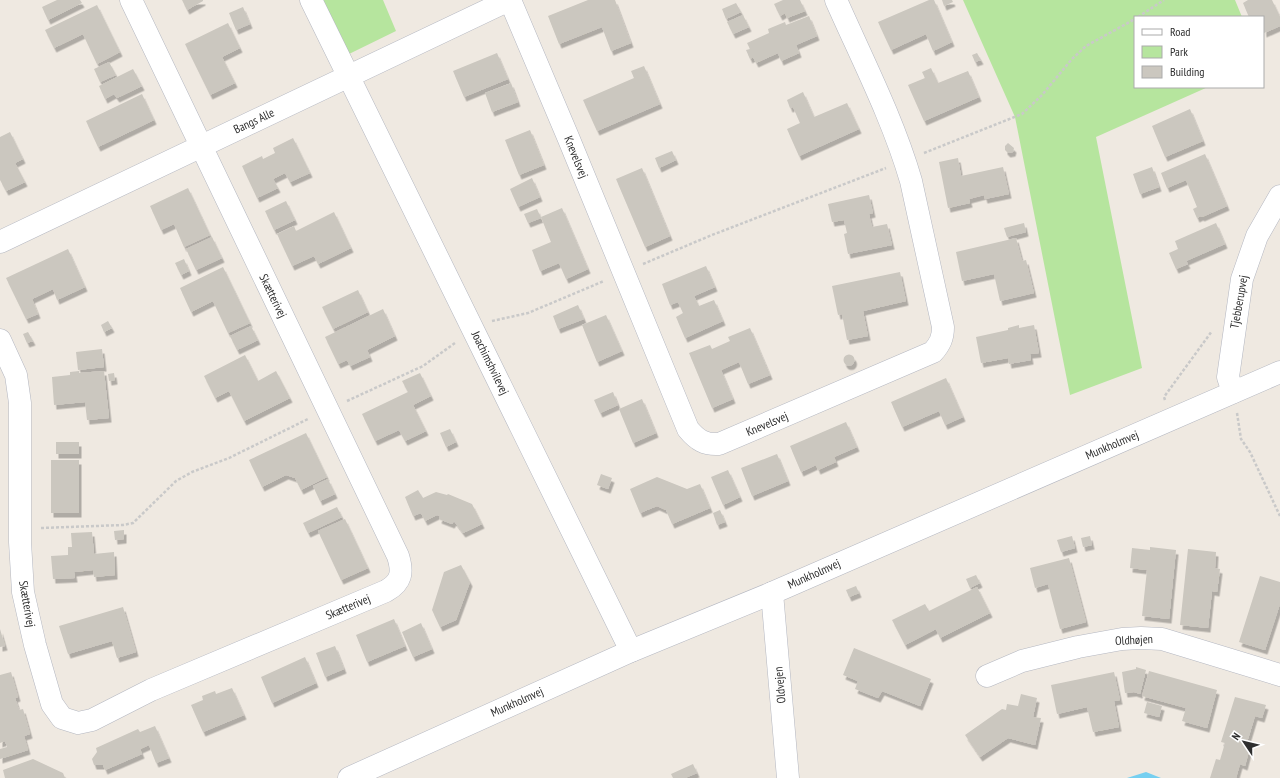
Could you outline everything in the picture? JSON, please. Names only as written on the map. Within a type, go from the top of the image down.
[{"type":"street","name":"Skætterivej","points":[[0,340],[16,374],[19,397],[21,420],[20,529],[23,592],[34,645],[52,704],[62,718],[78,723],[92,720],[151,690],[394,587],[398,582],[401,572],[398,556],[131,0]]},
{"type":"street","name":"Joachimshvilevej","points":[[311,0],[631,651]]},
{"type":"street","name":"Bangs Alle","points":[[0,242],[509,0]]},
{"type":"street","name":"Knevelsvej","points":[[509,0],[568,137],[688,429],[698,440],[703,443],[720,444],[923,357],[933,352],[939,345],[943,336],[943,327],[905,160],[836,0]]},
{"type":"street","name":"Tjebberupvej","points":[[1234,392],[1228,377],[1242,279],[1257,236],[1280,196]]},
{"type":"street","name":"Munkholmvej","points":[[349,778],[631,651],[772,593],[1280,372]]},
{"type":"street","name":"Oldvejen","points":[[772,593],[788,778]]},
{"type":"street","name":"Oldhøjen","points":[[988,676],[1022,661],[1099,643],[1141,638],[1162,639],[1280,675]]},
{"type":"path","points":[[1140,16],[1164,0]]},
{"type":"path","points":[[712,236],[1022,114],[1042,96],[1072,59],[1086,46],[1134,20]]},
{"type":"path","points":[[1171,419],[1164,398],[1214,329],[1223,326],[1235,325]]},
{"type":"path","points":[[1234,392],[1241,439],[1250,452],[1280,516]]},
{"type":"path","points":[[20,529],[123,525],[133,523],[176,481],[192,472],[229,458]]},
{"type":"green space","points":[[322,0],[383,0],[396,31],[349,54]]},
{"type":"green space","points":[[963,0],[1235,0],[1242,16],[1134,16],[1134,88],[1206,88],[1096,137],[1142,368],[1070,395],[1015,117]]},
{"type":"water","points":[[1146,772],[1161,778],[1127,778]]},
{"type":"building","points":[[57,0],[80,0],[82,3],[48,20],[42,7]]},
{"type":"building","points":[[182,0],[203,0],[203,1],[187,10]]},
{"type":"building","points":[[588,0],[615,0],[631,43],[611,51],[602,27],[559,44],[548,16]]},
{"type":"building","points":[[783,0],[800,0],[805,11],[787,18],[785,13],[780,16],[774,4]]},
{"type":"building","points":[[929,0],[934,0],[952,42],[933,51],[926,34],[891,50],[878,22]]},
{"type":"building","points":[[942,0],[952,0],[953,2],[944,6]]},
{"type":"building","points":[[1248,0],[1272,0],[1280,17],[1280,26],[1264,33],[1264,16],[1249,16],[1243,3]]},
{"type":"building","points":[[736,3],[741,12],[726,19],[722,9]]},
{"type":"building","points":[[97,5],[120,52],[97,64],[83,34],[54,48],[45,30]]},
{"type":"building","points":[[243,7],[250,24],[236,30],[229,13]]},
{"type":"building","points":[[743,15],[749,27],[733,34],[727,22]]},
{"type":"building","points":[[809,16],[817,36],[796,45],[799,53],[781,61],[778,53],[756,63],[753,57],[750,59],[746,50],[750,49],[747,43],[769,33],[768,29],[785,22],[786,25]]},
{"type":"building","points":[[228,23],[240,48],[222,57],[235,83],[210,95],[185,44]]},
{"type":"building","points":[[497,53],[508,79],[464,97],[453,71]]},
{"type":"building","points":[[977,53],[981,60],[975,62],[972,55]]},
{"type":"building","points":[[109,62],[116,75],[100,82],[94,69]]},
{"type":"building","points":[[644,66],[660,104],[597,131],[583,100],[634,78],[631,71]]},
{"type":"building","points":[[931,68],[938,83],[968,71],[979,97],[924,121],[908,85],[925,78],[922,72]]},
{"type":"building","points":[[133,69],[142,86],[117,98],[114,94],[105,99],[99,86]]},
{"type":"building","points":[[511,83],[518,102],[492,112],[485,93]]},
{"type":"building","points":[[803,92],[814,117],[847,103],[859,129],[799,156],[787,129],[800,123],[793,107],[790,108],[787,100]]},
{"type":"building","points":[[142,94],[154,120],[98,147],[86,121]]},
{"type":"building","points":[[1190,109],[1203,141],[1165,157],[1152,126]]},
{"type":"building","points":[[530,130],[544,165],[519,175],[505,140]]},
{"type":"building","points":[[10,132],[23,159],[15,163],[25,182],[6,191],[0,180],[0,137]]},
{"type":"building","points":[[293,138],[310,173],[290,182],[285,173],[273,179],[278,188],[257,198],[242,166],[262,156],[263,159],[275,153],[273,148]]},
{"type":"building","points":[[1008,143],[1014,148],[1013,152],[1008,153],[1005,150],[1005,146]]},
{"type":"building","points":[[672,151],[676,160],[659,168],[655,158]]},
{"type":"building","points":[[1205,154],[1227,206],[1197,218],[1193,209],[1197,207],[1186,180],[1167,188],[1161,173]]},
{"type":"building","points":[[958,158],[961,176],[1003,167],[1009,194],[985,199],[984,195],[969,199],[970,203],[948,208],[939,162]]},
{"type":"building","points":[[1152,167],[1159,187],[1140,194],[1133,174]]},
{"type":"building","points":[[642,168],[670,236],[645,247],[616,179]]},
{"type":"building","points":[[532,178],[540,197],[518,207],[510,189]]},
{"type":"building","points":[[188,188],[210,235],[184,247],[174,224],[161,230],[150,206]]},
{"type":"building","points":[[869,195],[873,213],[869,214],[872,227],[887,224],[892,245],[848,254],[844,234],[847,233],[844,220],[832,222],[828,204]]},
{"type":"building","points":[[286,201],[295,220],[274,230],[265,211]]},
{"type":"building","points":[[562,208],[588,269],[566,279],[559,263],[540,271],[532,250],[551,242],[541,217]]},
{"type":"building","points":[[537,209],[541,218],[528,223],[524,214]]},
{"type":"building","points":[[334,212],[351,248],[318,264],[314,256],[292,266],[277,234],[294,226],[296,231]]},
{"type":"building","points":[[1024,223],[1026,232],[1007,237],[1004,228]]},
{"type":"building","points":[[1216,223],[1225,244],[1186,261],[1188,264],[1176,269],[1169,253],[1178,249],[1175,241]]},
{"type":"building","points":[[212,237],[222,258],[196,270],[186,249]]},
{"type":"building","points":[[1016,238],[1022,261],[1026,260],[1034,293],[1000,301],[994,274],[962,281],[956,252]]},
{"type":"building","points":[[68,249],[85,287],[57,300],[53,289],[32,299],[38,314],[26,319],[6,278]]},
{"type":"building","points":[[184,259],[189,271],[181,275],[175,263]]},
{"type":"building","points":[[706,266],[715,287],[694,296],[699,306],[714,300],[723,321],[685,338],[676,317],[683,313],[678,302],[670,305],[662,284]]},
{"type":"building","points":[[223,267],[250,323],[228,333],[213,301],[191,312],[180,288]]},
{"type":"building","points":[[900,272],[906,301],[863,311],[868,336],[847,340],[842,314],[838,315],[832,286]]},
{"type":"building","points":[[358,290],[368,312],[333,329],[322,307]]},
{"type":"building","points":[[578,305],[584,319],[558,329],[553,316]]},
{"type":"building","points":[[383,309],[395,336],[367,350],[370,357],[350,366],[347,360],[338,364],[325,337]]},
{"type":"building","points":[[606,315],[622,351],[597,362],[582,325]]},
{"type":"building","points":[[108,321],[112,328],[104,332],[101,325]]},
{"type":"building","points":[[1019,325],[1019,328],[1034,325],[1039,353],[1030,354],[1031,360],[1009,364],[1008,358],[981,363],[976,337],[1008,330],[1008,328]]},
{"type":"building","points":[[251,326],[258,340],[237,350],[230,336]]},
{"type":"building","points":[[750,328],[770,375],[748,384],[739,362],[721,370],[733,399],[712,408],[689,353],[710,345],[712,349],[730,341],[728,337]]},
{"type":"building","points":[[28,332],[33,341],[27,343],[23,334]]},
{"type":"building","points":[[102,349],[104,367],[78,370],[76,352]]},
{"type":"building","points":[[849,354],[853,356],[855,360],[853,364],[849,366],[845,364],[843,360],[845,356]]},
{"type":"building","points":[[245,355],[258,381],[276,371],[290,398],[244,421],[229,391],[215,398],[204,376]]},
{"type":"building","points":[[79,371],[79,373],[104,371],[109,418],[87,420],[85,402],[54,405],[52,377],[70,375],[70,372]]},
{"type":"building","points":[[114,373],[115,380],[109,381],[108,374]]},
{"type":"building","points":[[420,373],[431,396],[413,405],[426,431],[405,441],[399,430],[375,441],[362,414],[408,392],[402,381]]},
{"type":"building","points":[[946,378],[963,417],[945,425],[939,411],[902,427],[891,402]]},
{"type":"building","points":[[613,392],[618,405],[600,413],[594,400]]},
{"type":"building","points":[[642,399],[656,433],[633,443],[619,409]]},
{"type":"building","points":[[846,422],[857,447],[834,457],[836,462],[818,470],[816,465],[801,472],[790,446]]},
{"type":"building","points":[[450,429],[456,442],[446,447],[440,433]]},
{"type":"building","points":[[306,433],[327,477],[301,490],[295,478],[286,475],[262,487],[249,460]]},
{"type":"building","points":[[56,442],[79,442],[79,454],[56,454]]},
{"type":"building","points":[[777,454],[788,481],[752,496],[741,468]]},
{"type":"building","points":[[51,460],[79,460],[79,513],[51,513]]},
{"type":"building","points":[[728,470],[740,497],[723,505],[711,477]]},
{"type":"building","points":[[601,474],[612,478],[608,489],[597,485]]},
{"type":"building","points":[[657,477],[687,489],[700,484],[710,508],[672,524],[666,510],[657,506],[640,513],[630,489]]},
{"type":"building","points":[[328,479],[335,494],[320,501],[313,486]]},
{"type":"building","points":[[418,490],[423,498],[436,492],[448,494],[472,504],[482,524],[463,533],[454,521],[452,524],[439,519],[440,516],[437,515],[425,521],[421,513],[413,516],[405,497]]},
{"type":"building","points":[[337,507],[342,517],[308,533],[303,523]]},
{"type":"building","points":[[720,510],[725,522],[717,525],[713,513]]},
{"type":"building","points":[[345,519],[368,568],[341,580],[318,531]]},
{"type":"building","points":[[124,530],[124,539],[115,540],[114,531]]},
{"type":"building","points":[[92,532],[94,554],[114,552],[115,575],[94,577],[93,570],[74,572],[75,578],[53,579],[51,556],[68,555],[68,547],[72,547],[71,533]]},
{"type":"building","points":[[1072,536],[1075,548],[1061,552],[1057,540]]},
{"type":"building","points":[[1090,536],[1092,545],[1083,547],[1081,538]]},
{"type":"building","points":[[1150,547],[1176,550],[1169,619],[1142,616],[1147,570],[1130,568],[1132,548],[1150,550]]},
{"type":"building","points":[[1188,549],[1216,552],[1215,568],[1220,569],[1217,592],[1212,591],[1208,628],[1180,625]]},
{"type":"building","points":[[1069,558],[1086,622],[1060,629],[1048,584],[1035,588],[1030,568]]},
{"type":"building","points":[[461,565],[470,582],[456,620],[440,627],[432,610],[444,572]]},
{"type":"building","points":[[976,575],[980,583],[970,588],[966,579]]},
{"type":"building","points":[[1260,576],[1280,582],[1280,604],[1265,650],[1239,642]]},
{"type":"building","points":[[856,586],[859,593],[849,597],[846,590]]},
{"type":"building","points":[[977,587],[990,613],[940,638],[936,629],[905,645],[892,620],[925,604],[929,611]]},
{"type":"building","points":[[123,607],[136,652],[117,658],[112,641],[68,654],[59,626]]},
{"type":"building","points":[[394,619],[405,646],[367,662],[356,635]]},
{"type":"building","points":[[421,623],[432,649],[413,657],[402,632]]},
{"type":"building","points":[[0,629],[5,646],[0,647]]},
{"type":"building","points":[[335,646],[344,669],[325,677],[316,653]]},
{"type":"building","points":[[854,648],[931,679],[920,706],[882,691],[878,698],[855,689],[858,681],[843,675]]},
{"type":"building","points":[[305,657],[316,683],[272,703],[261,677]]},
{"type":"building","points":[[1136,667],[1146,670],[1140,694],[1134,692],[1125,693],[1122,672],[1136,669]]},
{"type":"building","points":[[1149,671],[1217,690],[1207,728],[1182,721],[1186,708],[1142,696]]},
{"type":"building","points":[[11,672],[18,697],[15,698],[19,710],[23,709],[30,734],[24,736],[28,750],[0,759],[0,749],[7,747],[5,741],[0,743],[0,675]]},
{"type":"building","points":[[1114,672],[1120,700],[1114,701],[1119,727],[1093,732],[1087,707],[1057,714],[1051,685]]},
{"type":"building","points":[[232,688],[244,715],[203,732],[191,705],[203,700],[202,696],[215,691],[216,694]]},
{"type":"building","points":[[1021,694],[1037,698],[1033,717],[1041,718],[1035,745],[1008,738],[980,757],[965,735],[1002,709],[1006,710],[1007,704],[1018,706]]},
{"type":"building","points":[[1235,697],[1266,705],[1262,718],[1255,716],[1245,749],[1249,751],[1245,766],[1240,764],[1236,778],[1210,778],[1216,759],[1220,760],[1225,743],[1221,742]]},
{"type":"building","points":[[1147,702],[1162,706],[1159,717],[1144,713]]},
{"type":"building","points":[[155,726],[169,758],[156,763],[149,745],[140,749],[142,754],[105,770],[103,765],[94,765],[92,759],[97,752],[96,748],[138,729],[140,732]]},
{"type":"building","points":[[33,759],[63,773],[65,778],[5,778],[3,770]]},
{"type":"building","points":[[693,764],[697,773],[685,778],[673,778],[671,774]]}]
